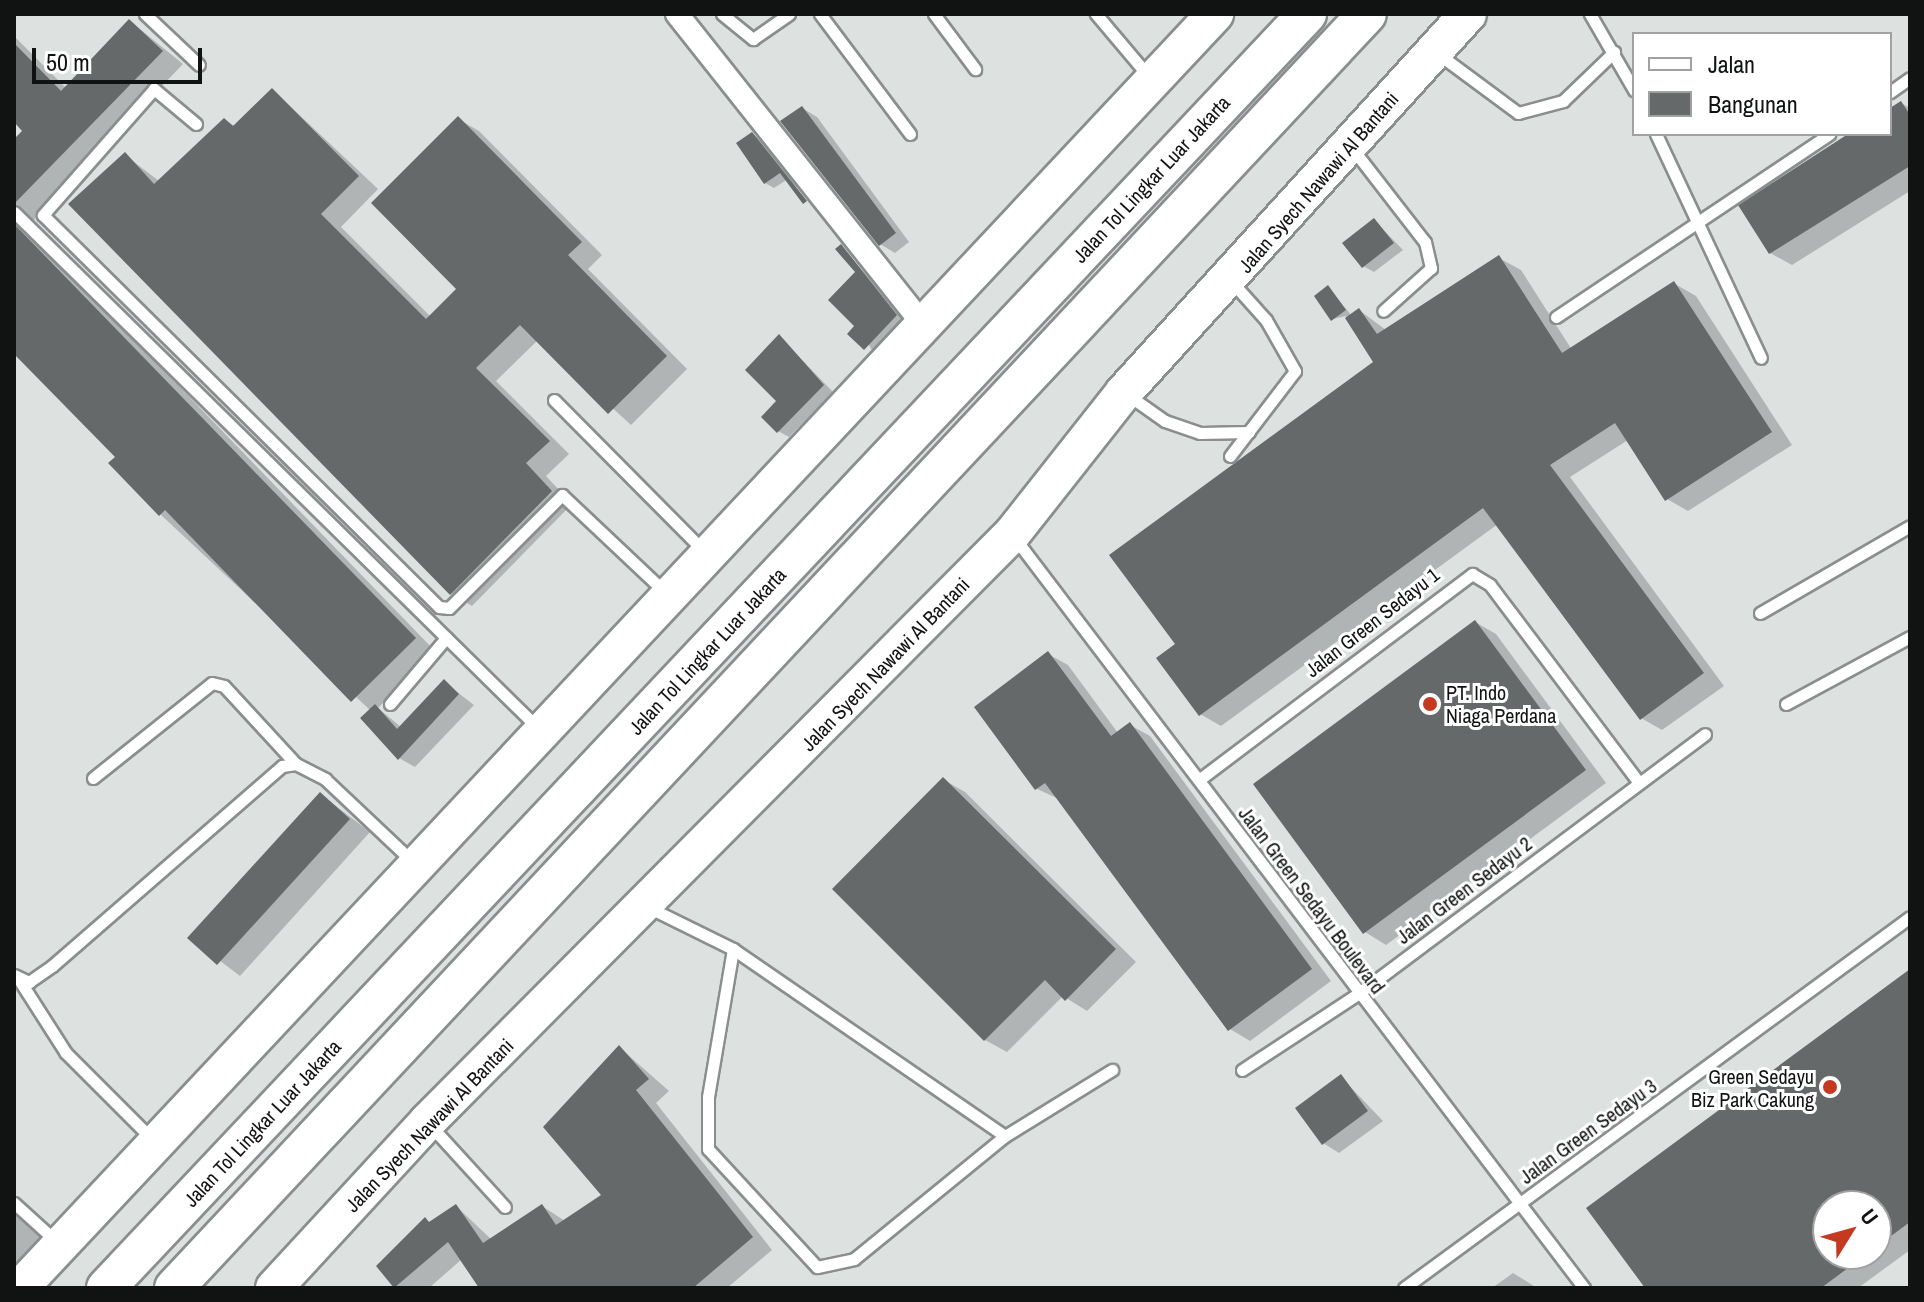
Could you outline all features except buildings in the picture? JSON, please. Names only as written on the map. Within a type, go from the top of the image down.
[{"type":"highway","name":"Jalan Tol Lingkar Luar Jakarta","points":[[109,1285],[1307,14]]},
{"type":"highway","points":[[174,1288],[1367,14]]},
{"type":"highway","name":"Jalan Syech Nawawi Al Bantani","points":[[274,1288],[427,1122],[648,907],[1012,534],[1124,392],[1231,281],[1468,14]]},
{"type":"highway","points":[[20,1288],[416,866],[673,599],[1153,81],[1200,19]]},
{"type":"street","points":[[677,14],[925,327]]},
{"type":"lane","points":[[145,14],[199,65]]},
{"type":"lane","points":[[722,14],[753,39],[789,14]]},
{"type":"lane","points":[[820,14],[910,134]]},
{"type":"lane","points":[[934,14],[975,69]]},
{"type":"lane","points":[[1590,14],[1632,86]]},
{"type":"lane","points":[[1098,15],[1153,81]]},
{"type":"lane","points":[[1434,51],[1518,113],[1563,101],[1614,52]]},
{"type":"lane","points":[[1892,91],[1910,78]]},
{"type":"lane","points":[[196,124],[154,89],[43,215],[439,607],[449,608],[562,495],[673,599]]},
{"type":"lane","points":[[1657,136],[1761,358]]},
{"type":"lane","points":[[1556,317],[1826,136]]},
{"type":"lane","points":[[1350,145],[1425,242],[1431,268],[1383,311]]},
{"type":"lane","points":[[14,212],[543,734]]},
{"type":"lane","points":[[1230,456],[1295,368],[1231,281]]},
{"type":"lane","points":[[1124,392],[1176,425],[1249,432]]},
{"type":"lane","points":[[554,400],[711,558]]},
{"type":"lane","points":[[1760,613],[1910,526]]},
{"type":"lane","name":"Jalan Green Sedayu Boulevard","points":[[1012,534],[1200,779],[1516,1206],[1584,1288]]},
{"type":"lane","name":"Jalan Green Sedayu 1","points":[[1200,779],[1472,574],[1490,585],[1637,780]]},
{"type":"lane","points":[[1786,704],[1910,637]]},
{"type":"lane","points":[[390,704],[446,638]]},
{"type":"lane","points":[[93,778],[212,683],[224,686],[296,764],[325,779],[416,866]]},
{"type":"lane","name":"Jalan Green Sedayu 2","points":[[1242,1070],[1359,993],[1637,780],[1705,734]]},
{"type":"lane","points":[[16,977],[29,982],[52,966],[269,771],[296,764]]},
{"type":"lane","points":[[648,907],[733,949],[1005,1136]]},
{"type":"lane","name":"Jalan Green Sedayu 3","points":[[1404,1288],[1910,917]]},
{"type":"lane","points":[[733,949],[708,1097],[708,1149],[817,1267],[854,1259],[1005,1136],[1112,1070]]},
{"type":"lane","points":[[16,977],[66,1053],[156,1143]]},
{"type":"lane","points":[[427,1122],[505,1207]]},
{"type":"lane","points":[[14,1203],[60,1245]]},
{"type":"place","name":"PT. Indo Niaga Perdana","points":[[1430,704]]},
{"type":"place","name":"Green Sedayu Biz Park Cakung","points":[[1830,1087]]}]
